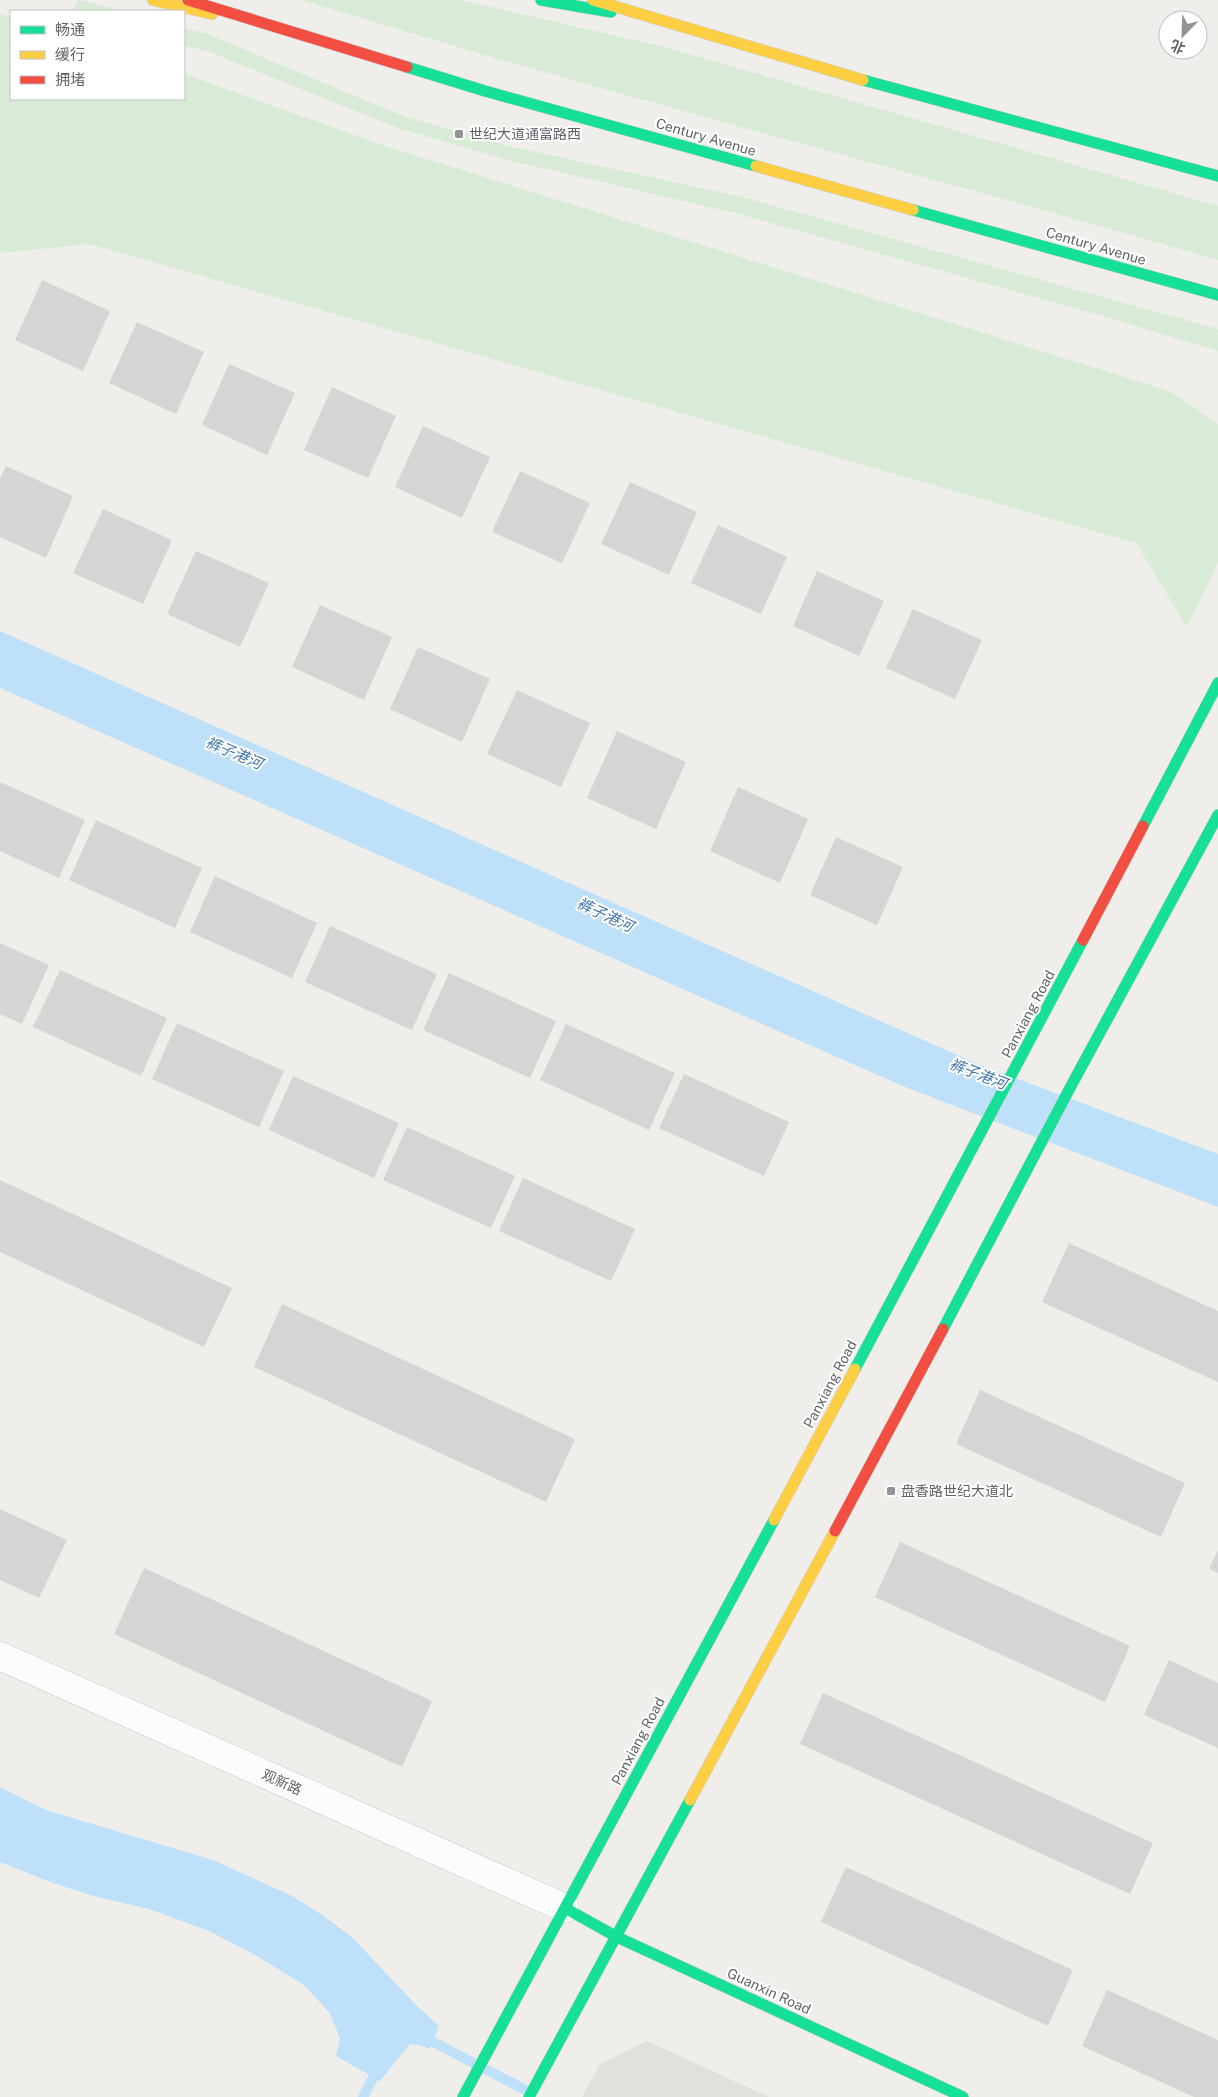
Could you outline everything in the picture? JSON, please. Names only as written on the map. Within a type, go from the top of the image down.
[{"type":"street","points":[[153,0],[274,28]]},
{"type":"street","name":"Century Avenue","points":[[188,0],[200,2],[274,28],[494,93],[1218,295]]},
{"type":"street","points":[[542,0],[674,24]]},
{"type":"street","points":[[593,0],[873,82],[1218,176]]},
{"type":"street","name":"Panxiang Road","points":[[463,2097],[984,1130],[1218,683]]},
{"type":"street","points":[[529,2097],[617,1937],[1218,815]]},
{"type":"street","name":"观新路","points":[[0,1656],[565,1908]]},
{"type":"street","name":"Guanxin Road","points":[[565,1908],[617,1937],[964,2097]]},
{"type":"shaded area","points":[[647,2041],[769,2097],[582,2097],[600,2064]]},
{"type":"green space","points":[[78,0],[121,10],[75,10]]},
{"type":"green space","points":[[303,0],[461,0],[664,47],[1218,206],[1218,260],[646,101]]},
{"type":"green space","points":[[0,14],[10,17],[10,100],[185,100],[185,74],[385,146],[1169,391],[1218,424],[1218,562],[1187,627],[1136,543],[90,244],[0,253]]},
{"type":"green space","points":[[185,28],[207,34],[403,116],[513,147],[742,197],[1218,329],[1218,351],[1110,318],[739,214],[508,160],[398,128],[212,53],[185,45]]},
{"type":"water","name":"裤子港河","points":[[0,631],[973,1062],[1218,1154],[1218,1207],[905,1087],[0,688]]},
{"type":"water","points":[[0,1787],[46,1810],[213,1860],[292,1896],[351,1936],[415,2004],[439,2026],[429,2049],[420,2045],[410,2044],[380,2081],[336,2056],[340,2038],[329,2012],[304,1985],[257,1956],[209,1931],[149,1909],[93,1896],[50,1882],[0,1862]]},
{"type":"building","points":[[42,280],[110,311],[83,371],[15,340]]},
{"type":"building","points":[[137,322],[204,352],[176,414],[109,383]]},
{"type":"building","points":[[229,364],[295,393],[267,455],[202,425]]},
{"type":"building","points":[[332,387],[396,416],[368,478],[304,450]]},
{"type":"building","points":[[423,426],[490,457],[462,518],[395,487]]},
{"type":"building","points":[[6,466],[73,496],[46,558],[0,537],[0,479]]},
{"type":"building","points":[[520,471],[590,503],[562,563],[492,532]]},
{"type":"building","points":[[630,482],[697,512],[669,575],[601,544]]},
{"type":"building","points":[[103,509],[172,540],[143,604],[73,573]]},
{"type":"building","points":[[718,525],[787,557],[761,614],[691,583]]},
{"type":"building","points":[[196,551],[269,583],[240,647],[167,614]]},
{"type":"building","points":[[817,571],[884,601],[859,656],[793,626]]},
{"type":"building","points":[[320,605],[392,637],[364,700],[292,667]]},
{"type":"building","points":[[913,609],[982,640],[955,699],[886,668]]},
{"type":"building","points":[[418,647],[490,679],[462,742],[390,709]]},
{"type":"building","points":[[517,690],[590,723],[561,787],[487,754]]},
{"type":"building","points":[[617,731],[686,762],[656,829],[587,798]]},
{"type":"building","points":[[0,782],[85,820],[59,878],[0,851]]},
{"type":"building","points":[[738,787],[808,819],[780,883],[710,851]]},
{"type":"building","points":[[96,820],[202,868],[175,928],[69,880]]},
{"type":"building","points":[[836,837],[903,867],[877,925],[810,895]]},
{"type":"building","points":[[215,876],[317,923],[292,978],[190,932]]},
{"type":"building","points":[[330,926],[437,974],[412,1030],[305,982]]},
{"type":"building","points":[[0,943],[49,965],[22,1024],[0,1014]]},
{"type":"building","points":[[60,970],[167,1018],[141,1076],[33,1027]]},
{"type":"building","points":[[449,973],[556,1021],[530,1078],[423,1030]]},
{"type":"building","points":[[177,1023],[284,1071],[259,1127],[152,1079]]},
{"type":"building","points":[[566,1024],[675,1073],[649,1130],[540,1080]]},
{"type":"building","points":[[684,1074],[789,1122],[764,1176],[659,1128]]},
{"type":"building","points":[[293,1076],[399,1123],[374,1178],[269,1130]]},
{"type":"building","points":[[407,1127],[515,1176],[491,1228],[383,1180]]},
{"type":"building","points":[[523,1178],[635,1229],[611,1281],[499,1231]]},
{"type":"building","points":[[0,1180],[232,1288],[204,1347],[0,1252]]},
{"type":"building","points":[[1069,1243],[1218,1311],[1218,1382],[1042,1302]]},
{"type":"building","points":[[282,1304],[575,1439],[546,1502],[254,1367]]},
{"type":"building","points":[[980,1390],[1185,1483],[1161,1537],[956,1444]]},
{"type":"building","points":[[0,1509],[67,1540],[39,1598],[0,1580]]},
{"type":"building","points":[[900,1542],[1130,1646],[1105,1702],[875,1597]]},
{"type":"building","points":[[1218,1550],[1218,1573],[1209,1569]]},
{"type":"building","points":[[144,1568],[432,1701],[402,1767],[114,1634]]},
{"type":"building","points":[[1169,1660],[1218,1683],[1218,1748],[1144,1715]]},
{"type":"building","points":[[823,1693],[1153,1843],[1130,1894],[800,1744]]},
{"type":"building","points":[[846,1867],[1073,1970],[1048,2026],[821,1922]]},
{"type":"building","points":[[1107,1990],[1218,2040],[1218,2097],[1194,2097],[1082,2046]]},
{"type":"waterway","points":[[422,2036],[531,2093]]},
{"type":"waterway","points":[[363,2097],[379,2067]]},
{"type":"traffic: fast","points":[[541,0],[611,12]]},
{"type":"traffic: fast","points":[[407,67],[485,91],[756,166]]},
{"type":"traffic: fast","points":[[863,80],[1218,176]]},
{"type":"traffic: fast","points":[[913,210],[1218,295]]},
{"type":"traffic: fast","points":[[1143,826],[1218,683]]},
{"type":"traffic: fast","points":[[943,1329],[1071,1086],[1218,815]]},
{"type":"traffic: fast","points":[[855,1369],[1083,940]]},
{"type":"traffic: fast","points":[[463,2097],[774,1520]]},
{"type":"traffic: fast","points":[[529,2097],[690,1800]]},
{"type":"traffic: fast","points":[[565,1908],[617,1937],[963,2097]]},
{"type":"traffic: slow","points":[[153,0],[212,14]]},
{"type":"traffic: slow","points":[[593,0],[863,80]]},
{"type":"traffic: slow","points":[[756,166],[913,210]]},
{"type":"traffic: slow","points":[[774,1520],[855,1369]]},
{"type":"traffic: slow","points":[[690,1800],[835,1531]]},
{"type":"traffic: jam","points":[[188,0],[407,67]]},
{"type":"traffic: jam","points":[[1083,940],[1143,826]]},
{"type":"traffic: jam","points":[[835,1531],[943,1329]]},
{"type":"place","name":"世纪大道通富路西","points":[[459,134]]},
{"type":"place","name":"盘香路世纪大道北","points":[[891,1491]]}]
